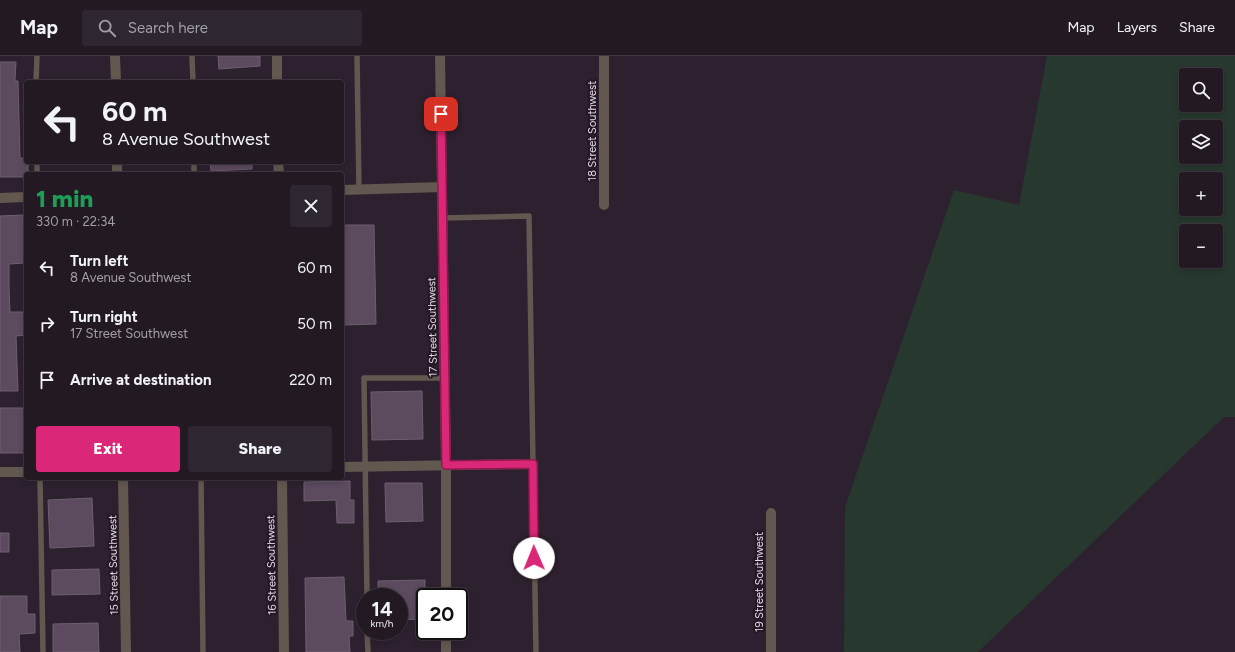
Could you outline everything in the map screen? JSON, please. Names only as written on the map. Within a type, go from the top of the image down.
[{"type":"street","points":[[115,56],[116,80]]},
{"type":"street","points":[[277,56],[278,80]]},
{"type":"street","name":"17 Street Southwest","points":[[440,56],[446,465],[446,588]]},
{"type":"street","name":"18 Street Southwest","points":[[604,56],[604,205]]},
{"type":"street","points":[[344,190],[442,187]]},
{"type":"street","points":[[0,198],[24,197]]},
{"type":"street","points":[[344,467],[533,464]]},
{"type":"street","points":[[0,472],[24,472]]},
{"type":"street","name":"15 Street Southwest","points":[[123,480],[126,652]]},
{"type":"street","name":"16 Street Southwest","points":[[282,480],[284,652]]},
{"type":"street","name":"19 Street Southwest","points":[[771,513],[771,652]]},
{"type":"street","points":[[446,640],[446,652]]},
{"type":"lane","points":[[36,80],[37,56]]},
{"type":"lane","points":[[192,56],[193,80]]},
{"type":"lane","points":[[357,56],[359,189]]},
{"type":"lane","points":[[443,218],[529,216],[536,652]]},
{"type":"lane","points":[[367,588],[364,378],[445,378]]},
{"type":"lane","points":[[40,480],[43,652]]},
{"type":"lane","points":[[201,480],[203,652]]},
{"type":"lane","points":[[367,640],[368,652]]},
{"type":"green space","points":[[1047,56],[1235,56],[1235,417],[1224,417],[978,652],[844,652],[845,507],[954,190],[1019,205]]},
{"type":"building","points":[[218,56],[260,56],[260,66],[219,69]]},
{"type":"building","points":[[0,62],[16,62],[15,81],[18,81],[20,158],[24,158],[24,164],[28,164],[28,172],[24,172],[24,177],[0,177]]},
{"type":"building","points":[[210,164],[252,164],[252,169],[211,171]]},
{"type":"building","points":[[23,215],[24,263],[9,264],[10,312],[24,312],[24,335],[16,336],[18,391],[0,391],[0,216]]},
{"type":"building","points":[[344,225],[374,225],[376,324],[344,325]]},
{"type":"building","points":[[422,391],[423,439],[372,440],[371,392]]},
{"type":"building","points":[[0,408],[24,408],[24,453],[0,453]]},
{"type":"building","points":[[350,481],[350,500],[354,500],[354,523],[337,523],[336,500],[304,501],[304,482]]},
{"type":"building","points":[[385,483],[422,483],[423,521],[386,522]]},
{"type":"building","points":[[92,498],[94,546],[50,548],[48,500]]},
{"type":"building","points":[[0,533],[9,533],[9,552],[0,552]]},
{"type":"building","points":[[99,569],[100,594],[52,595],[52,570]]},
{"type":"building","points":[[344,577],[346,621],[353,621],[353,636],[349,636],[350,652],[306,652],[305,578]]},
{"type":"building","points":[[425,580],[425,588],[416,588],[416,619],[408,620],[408,588],[378,588],[378,581]]},
{"type":"building","points":[[0,596],[27,596],[27,614],[35,614],[35,633],[19,634],[20,652],[0,652]]},
{"type":"building","points":[[98,623],[99,652],[53,652],[53,624]]},
{"type":"route","points":[[441,114],[446,465],[533,464],[534,558]]}]
